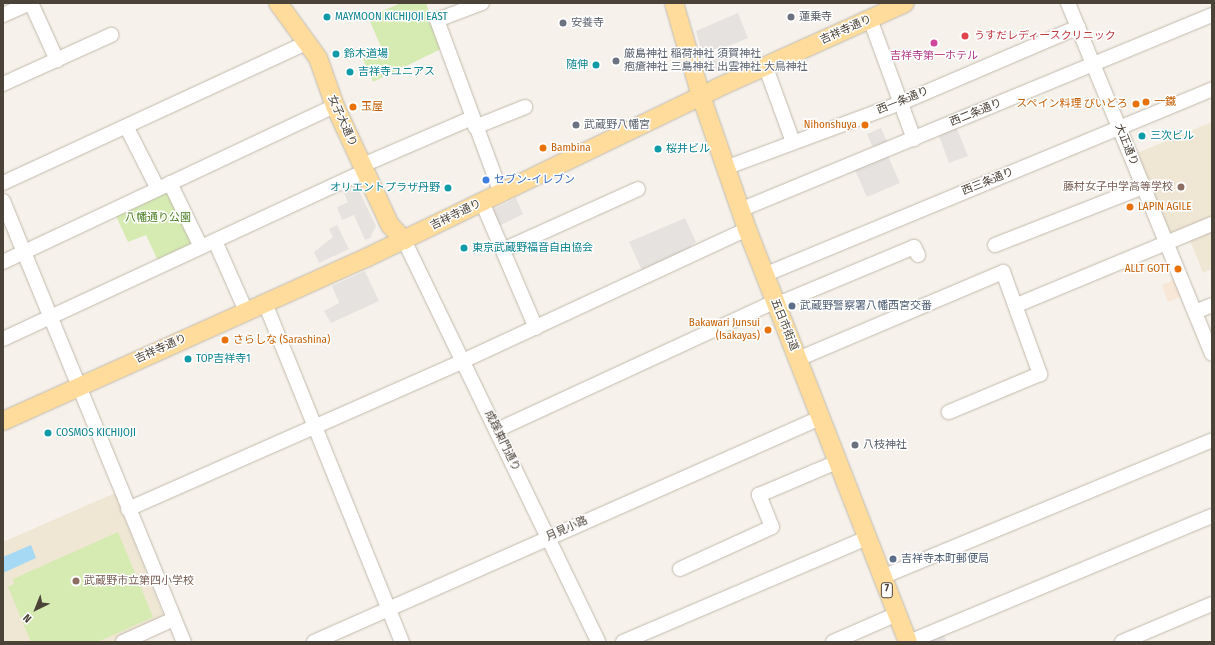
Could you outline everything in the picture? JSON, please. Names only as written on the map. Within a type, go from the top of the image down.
[{"type":"main road","name":"五日市街道","points":[[674,3],[701,96],[746,229],[798,359],[882,578],[909,642]]},
{"type":"main road","name":"吉祥寺通り","points":[[3,420],[404,240],[701,96],[905,3]]},
{"type":"main road","name":"女子大通り","points":[[284,5],[308,42],[335,106],[390,225],[404,240]]},
{"type":"street","points":[[3,16],[31,3],[57,60]]},
{"type":"street","points":[[482,3],[437,20],[501,193]]},
{"type":"street","name":"大正通り","points":[[1068,3],[1212,354]]},
{"type":"street","name":"西二条通り","points":[[740,210],[1212,15]]},
{"type":"street","points":[[870,19],[914,139]]},
{"type":"street","name":"西一条通り","points":[[725,168],[901,103],[1078,27]]},
{"type":"street","points":[[3,84],[111,34]]},
{"type":"street","points":[[3,183],[127,128],[308,42]]},
{"type":"street","points":[[765,66],[793,142]]},
{"type":"street","name":"西三条通り","points":[[764,275],[1212,89]]},
{"type":"street","points":[[3,262],[335,106]]},
{"type":"street","points":[[3,339],[215,241],[364,168],[474,123],[525,107]]},
{"type":"street","points":[[127,128],[201,247]]},
{"type":"street","points":[[995,245],[1143,187]]},
{"type":"street","points":[[503,250],[638,189]]},
{"type":"street","points":[[3,201],[81,386],[128,509],[184,642]]},
{"type":"street","points":[[482,202],[536,328]]},
{"type":"street","points":[[1017,305],[1212,224]]},
{"type":"street","points":[[128,509],[316,427],[536,328],[746,229]]},
{"type":"street","name":"成蹊東門通り","points":[[404,240],[498,430],[598,642]]},
{"type":"street","points":[[215,241],[246,311]]},
{"type":"street","points":[[498,430],[775,304],[914,247],[918,256]]},
{"type":"street","points":[[798,359],[1003,272],[1017,305],[1040,374],[949,412]]},
{"type":"street","points":[[265,303],[402,642]]},
{"type":"street","points":[[1195,312],[1212,305]]},
{"type":"street","name":"月見小路","points":[[314,642],[389,610],[548,537],[820,418]]},
{"type":"street","points":[[882,578],[1212,440]]},
{"type":"street","points":[[680,569],[772,527],[759,494],[837,462]]},
{"type":"street","points":[[909,642],[1212,516]]},
{"type":"street","points":[[624,642],[867,538]]},
{"type":"street","points":[[1122,642],[1212,604]]},
{"type":"street","points":[[833,642],[897,614]]},
{"type":"street","points":[[123,642],[174,619]]},
{"type":"shaded area","points":[[738,13],[748,38],[703,57],[696,31]]},
{"type":"shaded area","points":[[725,51],[732,67],[719,72],[707,67],[705,59]]},
{"type":"shaded area","name":"藤村女子中学高等学校","points":[[1212,122],[1212,221],[1171,238],[1137,153]]},
{"type":"shaded area","points":[[955,124],[968,156],[949,163],[937,131]]},
{"type":"shaded area","points":[[881,128],[888,144],[874,150],[867,134]]},
{"type":"shaded area","points":[[887,154],[900,183],[867,197],[854,168]]},
{"type":"shaded area","points":[[354,181],[376,226],[370,238],[365,240],[354,215],[342,220],[337,207],[348,202],[341,187]]},
{"type":"shaded area","points":[[516,198],[523,214],[497,227],[492,210]]},
{"type":"shaded area","points":[[685,218],[696,242],[691,245],[696,254],[646,279],[629,242]]},
{"type":"shaded area","points":[[337,225],[349,249],[319,263],[314,252],[333,237],[329,229]]},
{"type":"shaded area","points":[[1212,226],[1212,269],[1203,273],[1188,235]]},
{"type":"shaded area","points":[[365,271],[379,301],[331,323],[324,311],[339,303],[332,286]]},
{"type":"shaded area","points":[[1179,278],[1186,295],[1168,302],[1162,285]]},
{"type":"shaded area","name":"武蔵野市立第四小学校","points":[[115,493],[165,619],[112,642],[3,642],[3,542]]},
{"type":"shaded area","points":[[942,632],[947,642],[919,642]]},
{"type":"green space","points":[[401,3],[426,3],[441,49],[373,82],[363,59],[382,49],[368,17]]},
{"type":"green space","name":"八幡通り公園","points":[[168,190],[194,241],[192,248],[159,263],[146,235],[128,242],[115,214]]},
{"type":"green space","points":[[118,532],[153,617],[98,642],[31,642],[8,587],[14,584],[13,579]]},
{"type":"water","points":[[31,545],[36,558],[3,573],[3,557]]},
{"type":"place","name":"MAYMOON KICHIJOJI EAST","points":[[327,17]]},
{"type":"place","name":"蓮乗寺","points":[[791,17]]},
{"type":"place","name":"安養寺","points":[[563,23]]},
{"type":"place","name":"うすだレディースクリニック","points":[[965,36]]},
{"type":"place","name":"吉祥寺第一ホテル","points":[[934,43]]},
{"type":"place","name":"鈴木道場","points":[[336,54]]},
{"type":"place","name":"厳島神社 稲荷神社 須賀神社 疱瘡神社 三島神社 出雲神社 大鳥神社","points":[[616,61]]},
{"type":"place","name":"随伸","points":[[596,65]]},
{"type":"place","name":"吉祥寺ユニアス","points":[[350,72]]},
{"type":"place","name":"一鐵","points":[[1146,102]]},
{"type":"place","name":"スペイン料理 びいどろ","points":[[1136,104]]},
{"type":"place","name":"玉屋","points":[[353,107]]},
{"type":"place","name":"武蔵野八幡宮","points":[[576,125]]},
{"type":"place","name":"Nihonshuya","points":[[865,125]]},
{"type":"place","name":"三次ビル","points":[[1142,136]]},
{"type":"place","name":"Bambina","points":[[543,148]]},
{"type":"place","name":"桜井ビル","points":[[658,149]]},
{"type":"place","name":"セブン-イレブン","points":[[486,180]]},
{"type":"place","name":"藤村女子中学高等学校","points":[[1181,187]]},
{"type":"place","name":"オリエントプラザ丹野","points":[[448,188]]},
{"type":"place","name":"LAPIN AGILE","points":[[1130,207]]},
{"type":"place","name":"東京武蔵野福音自由協会","points":[[464,248]]},
{"type":"place","name":"ALLT GOTT","points":[[1178,269]]},
{"type":"place","name":"武蔵野警察署八幡西宮交番","points":[[792,306]]},
{"type":"place","name":"Bakawari Junsui (Isakayas)","points":[[768,330]]},
{"type":"place","name":"さらしな (Sarashina)","points":[[225,340]]},
{"type":"place","name":"TOP吉祥寺1","points":[[188,359]]},
{"type":"place","name":"COSMOS KICHIJOJI","points":[[48,433]]},
{"type":"place","name":"八枝神社","points":[[855,445]]},
{"type":"place","name":"吉祥寺本町郵便局","points":[[893,559]]},
{"type":"place","name":"武蔵野市立第四小学校","points":[[76,581]]}]
